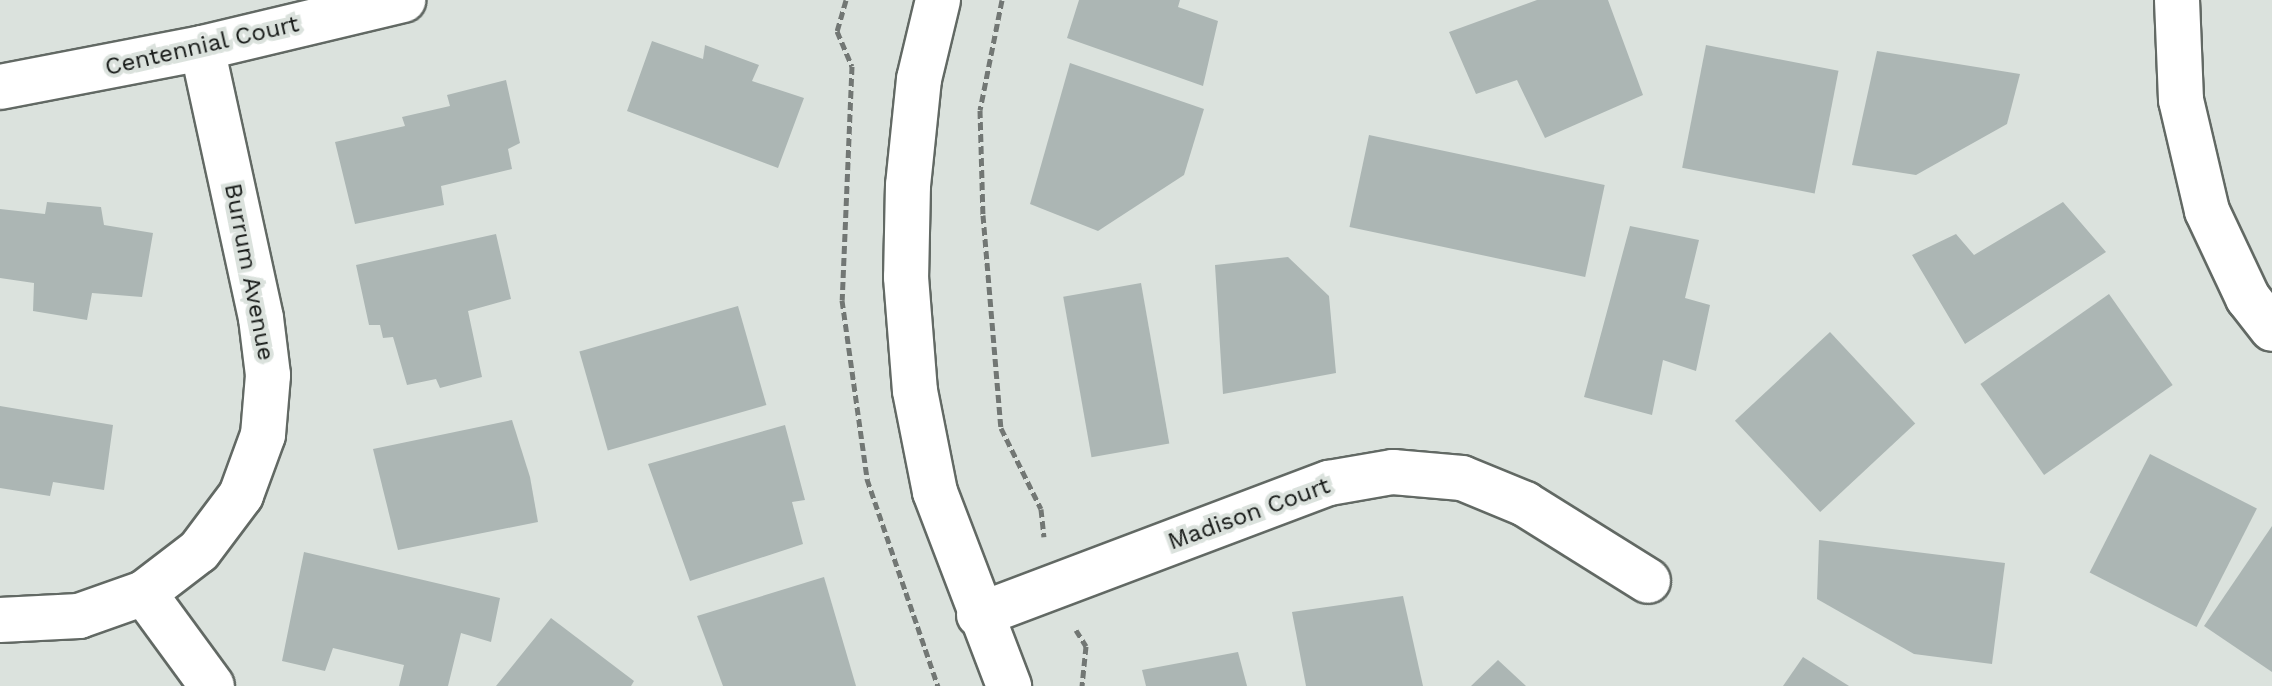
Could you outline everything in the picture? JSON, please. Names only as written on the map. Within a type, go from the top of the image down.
[{"type":"street","name":"Centennial Court","points":[[0,87],[202,48],[403,0]]},
{"type":"street","points":[[938,0],[919,79],[908,185],[906,277],[915,391],[935,492],[979,615],[1009,686]]},
{"type":"street","points":[[2177,0],[2181,100],[2207,211],[2248,298],[2272,329]]},
{"type":"street","name":"Burrum Avenue","points":[[0,620],[79,616],[144,593],[199,551],[241,495],[263,435],[268,375],[261,318],[202,48]]},
{"type":"street","name":"Madison Court","points":[[979,615],[1329,483],[1393,472],[1462,478],[1525,504],[1648,581]]},
{"type":"street","points":[[144,593],[212,686]]},
{"type":"path","points":[[1002,0],[980,110],[983,215],[1001,428],[1041,509],[1050,589]]},
{"type":"building","points":[[1079,0],[1180,0],[1178,7],[1218,21],[1203,86],[1067,38]]},
{"type":"building","points":[[1537,0],[1608,0],[1643,95],[1545,138],[1517,80],[1476,94],[1449,32]]},
{"type":"building","points":[[652,41],[703,59],[705,45],[759,65],[752,81],[804,98],[778,168],[627,111]]},
{"type":"building","points":[[1706,45],[1839,71],[1815,193],[1682,168]]},
{"type":"building","points":[[1877,51],[2020,74],[2007,124],[1916,175],[1852,165]]},
{"type":"building","points":[[1070,63],[1204,109],[1184,175],[1098,231],[1030,204]]},
{"type":"building","points":[[506,80],[520,143],[508,149],[512,169],[441,186],[444,205],[355,224],[335,142],[405,126],[402,117],[450,106],[447,95]]},
{"type":"building","points":[[1369,135],[1605,185],[1585,277],[1349,227]]},
{"type":"building","points":[[47,202],[101,207],[104,225],[153,233],[142,297],[92,293],[87,320],[33,311],[34,283],[0,278],[0,209],[45,214]]},
{"type":"building","points":[[2063,202],[2106,252],[1965,344],[1912,255],[1956,234],[1974,255]]},
{"type":"building","points":[[1630,226],[1699,240],[1685,298],[1710,305],[1696,371],[1663,360],[1652,415],[1584,397]]},
{"type":"building","points":[[496,234],[511,299],[468,311],[482,377],[440,388],[436,379],[407,385],[393,337],[383,338],[380,325],[369,325],[356,265]]},
{"type":"building","points":[[1288,257],[1329,296],[1336,373],[1223,394],[1215,265]]},
{"type":"building","points":[[1141,283],[1169,444],[1092,457],[1063,297]]},
{"type":"building","points":[[2109,294],[2173,385],[2044,475],[1980,384]]},
{"type":"building","points":[[738,306],[766,405],[608,450],[579,351]]},
{"type":"building","points":[[1830,332],[1915,423],[1820,512],[1735,421]]},
{"type":"building","points":[[0,406],[113,425],[104,490],[53,482],[50,496],[0,488]]},
{"type":"building","points":[[512,420],[530,477],[538,522],[398,550],[373,449]]},
{"type":"building","points":[[785,425],[805,500],[792,502],[803,544],[690,581],[648,464]]},
{"type":"building","points":[[2150,454],[2257,508],[2197,627],[2090,573]]},
{"type":"building","points":[[2272,526],[2272,672],[2204,626]]},
{"type":"building","points":[[1819,540],[2005,563],[1992,664],[1914,654],[1817,599]]},
{"type":"building","points":[[304,552],[500,598],[491,642],[461,633],[448,686],[399,686],[404,665],[333,648],[325,671],[282,661]]},
{"type":"building","points":[[824,577],[856,686],[723,686],[697,616]]},
{"type":"building","points":[[1403,596],[1423,686],[1306,686],[1292,612]]},
{"type":"building","points":[[551,618],[634,681],[631,686],[496,686]]},
{"type":"building","points":[[1238,652],[1247,686],[1146,686],[1142,670]]},
{"type":"building","points":[[1803,657],[1849,686],[1783,686]]},
{"type":"building","points":[[1498,660],[1526,686],[1471,686]]}]
